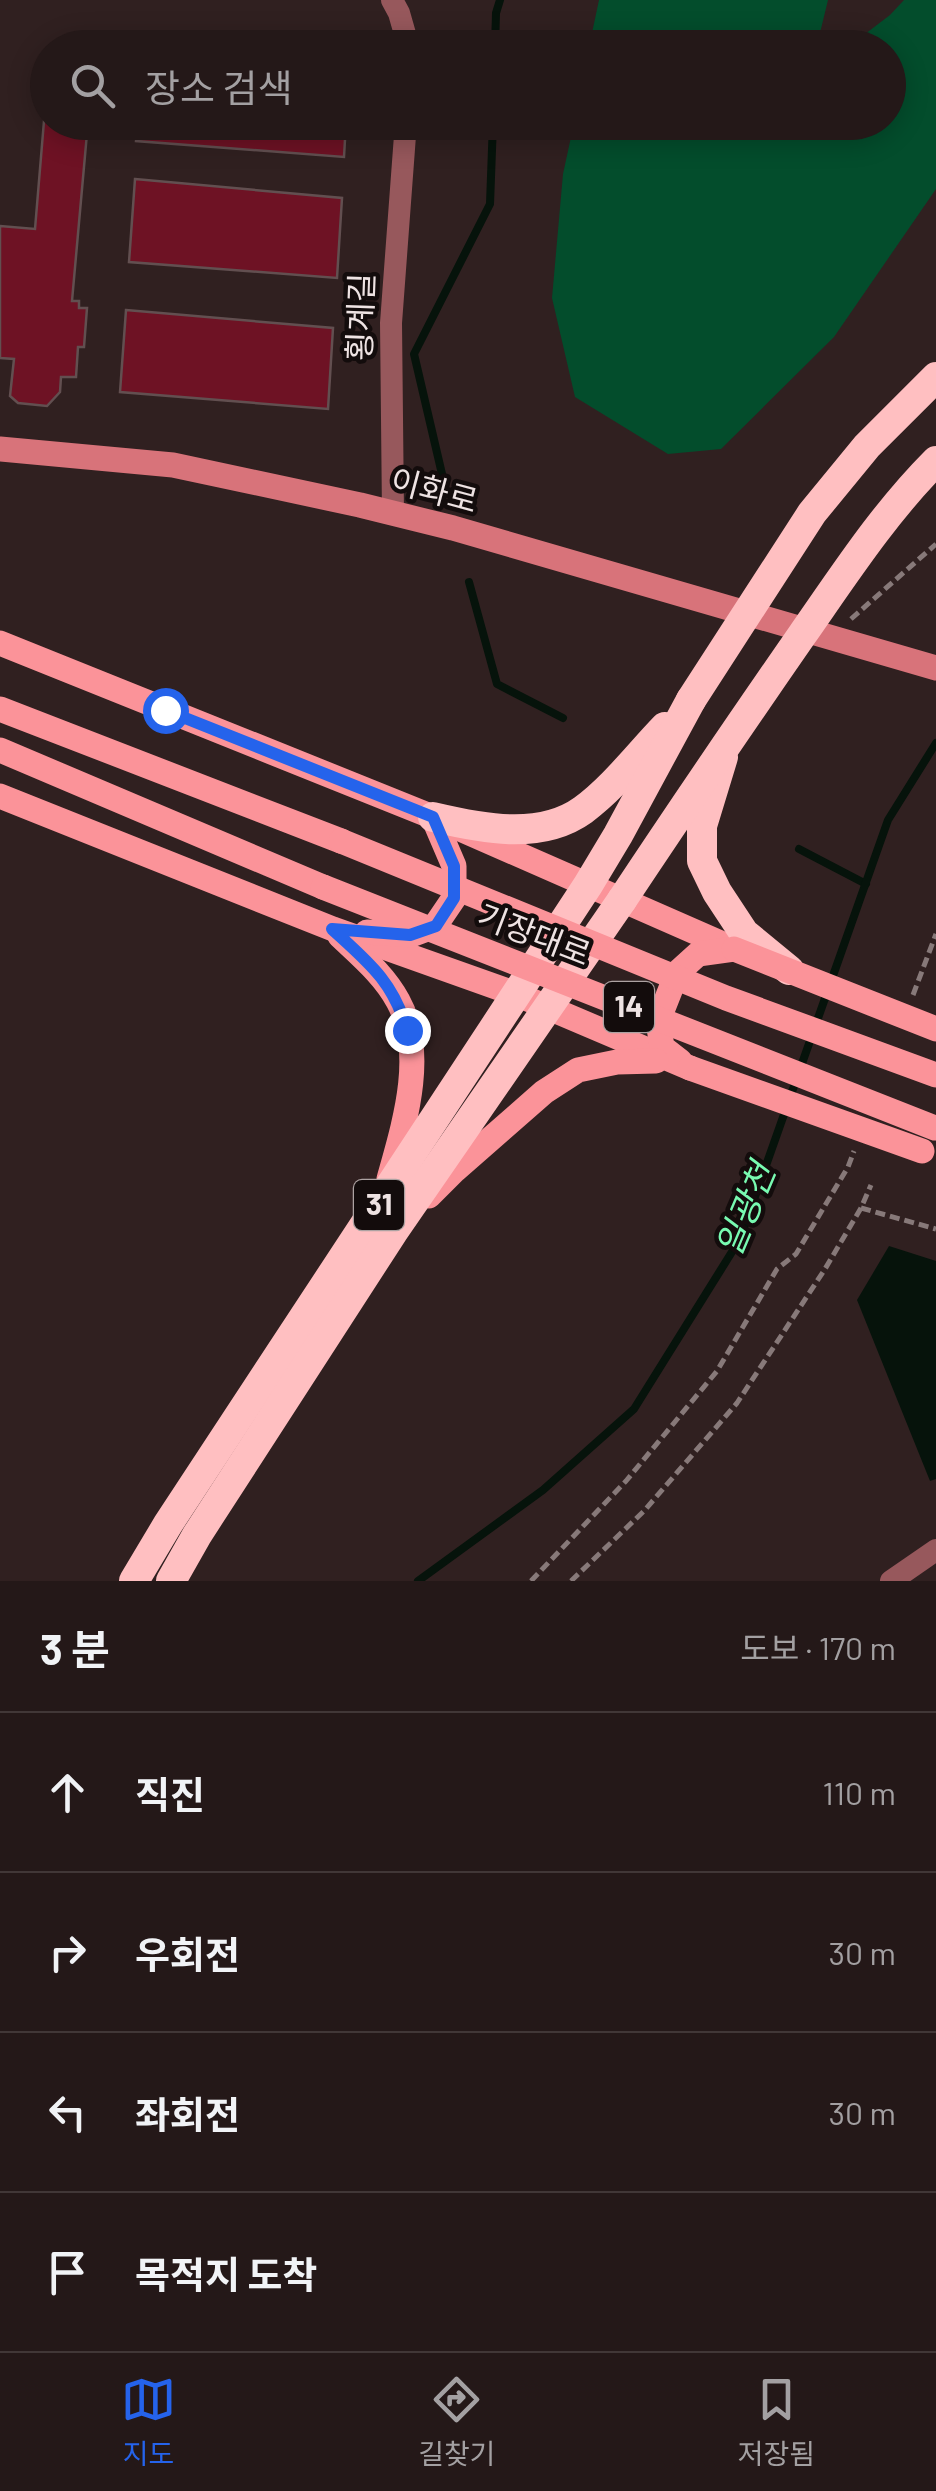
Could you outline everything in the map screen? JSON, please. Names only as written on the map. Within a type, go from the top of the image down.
[{"type":"highway","points":[[588,885],[691,700],[812,512],[867,446],[936,377]]},
{"type":"highway","points":[[622,900],[865,545],[936,461]]},
{"type":"highway","points":[[433,817],[478,827],[534,828],[560,822],[582,811],[607,788],[691,700]]},
{"type":"highway","points":[[728,740],[702,826],[702,862],[744,933],[792,972]]},
{"type":"highway","name":"31","points":[[134,1581],[588,885]]},
{"type":"highway","name":"31","points":[[170,1581],[393,1232],[622,900]]},
{"type":"main road","name":"이화로","points":[[0,449],[173,465],[393,514],[471,533],[936,668]]},
{"type":"main road","points":[[0,643],[433,817],[734,949],[936,1028]]},
{"type":"main road","name":"기장대로","points":[[0,708],[726,998],[936,1076]]},
{"type":"main road","name":"기장대로","points":[[0,750],[322,887],[936,1128]]},
{"type":"main road","points":[[0,796],[332,929],[516,994],[679,1064],[929,1154]]},
{"type":"main road","points":[[332,929],[410,935],[436,926],[454,898],[454,866],[433,817]]},
{"type":"main road","points":[[332,929],[376,970],[399,1002],[407,1030],[412,1064],[406,1121],[384,1198]]},
{"type":"main road","points":[[679,1064],[662,1047],[658,1021],[677,973],[698,954],[734,949]]},
{"type":"main road","points":[[393,1232],[506,1124],[578,1070],[617,1062],[679,1064]]},
{"type":"street","points":[[392,0],[404,30]]},
{"type":"street","name":"횡계길","points":[[393,514],[391,323],[405,140]]},
{"type":"street","points":[[891,1581],[936,1550]]},
{"type":"path","points":[[836,640],[936,544]]},
{"type":"path","points":[[909,1006],[936,934]]},
{"type":"path","points":[[531,1581],[626,1481],[717,1371],[778,1269],[796,1254],[855,1150]]},
{"type":"path","points":[[571,1581],[644,1511],[737,1403],[825,1269],[871,1185]]},
{"type":"path","points":[[860,1208],[936,1228]]},
{"type":"green space","points":[[599,0],[828,0],[821,30],[593,30]]},
{"type":"green space","points":[[904,0],[936,0],[936,189],[834,337],[721,449],[668,454],[575,397],[552,298],[563,174],[570,140],[906,140],[906,30],[870,30]]},
{"type":"shaded area","points":[[889,1246],[936,1261],[936,1479],[930,1481],[857,1300]]},
{"type":"building","points":[[42,140],[86,140],[72,301],[79,301],[79,308],[87,308],[84,347],[78,347],[76,377],[61,377],[60,392],[47,406],[18,403],[10,396],[14,359],[0,358],[0,226],[35,229]]},
{"type":"building","points":[[136,140],[345,140],[344,157]]},
{"type":"building","points":[[135,179],[342,198],[337,278],[129,262]]},
{"type":"building","points":[[126,310],[333,328],[328,409],[120,392]]},
{"type":"waterway","points":[[496,30],[500,0]]},
{"type":"waterway","points":[[442,474],[414,354],[490,204],[492,140]]},
{"type":"waterway","points":[[469,582],[497,684],[563,718]]},
{"type":"waterway","name":"일광천","points":[[418,1581],[543,1490],[634,1409],[740,1239],[888,820],[936,743]]},
{"type":"waterway","points":[[799,849],[866,884]]},
{"type":"route","points":[[165,710],[433,817],[454,866],[454,898],[436,926],[410,935],[332,929],[376,970],[399,1002],[407,1030]]}]
